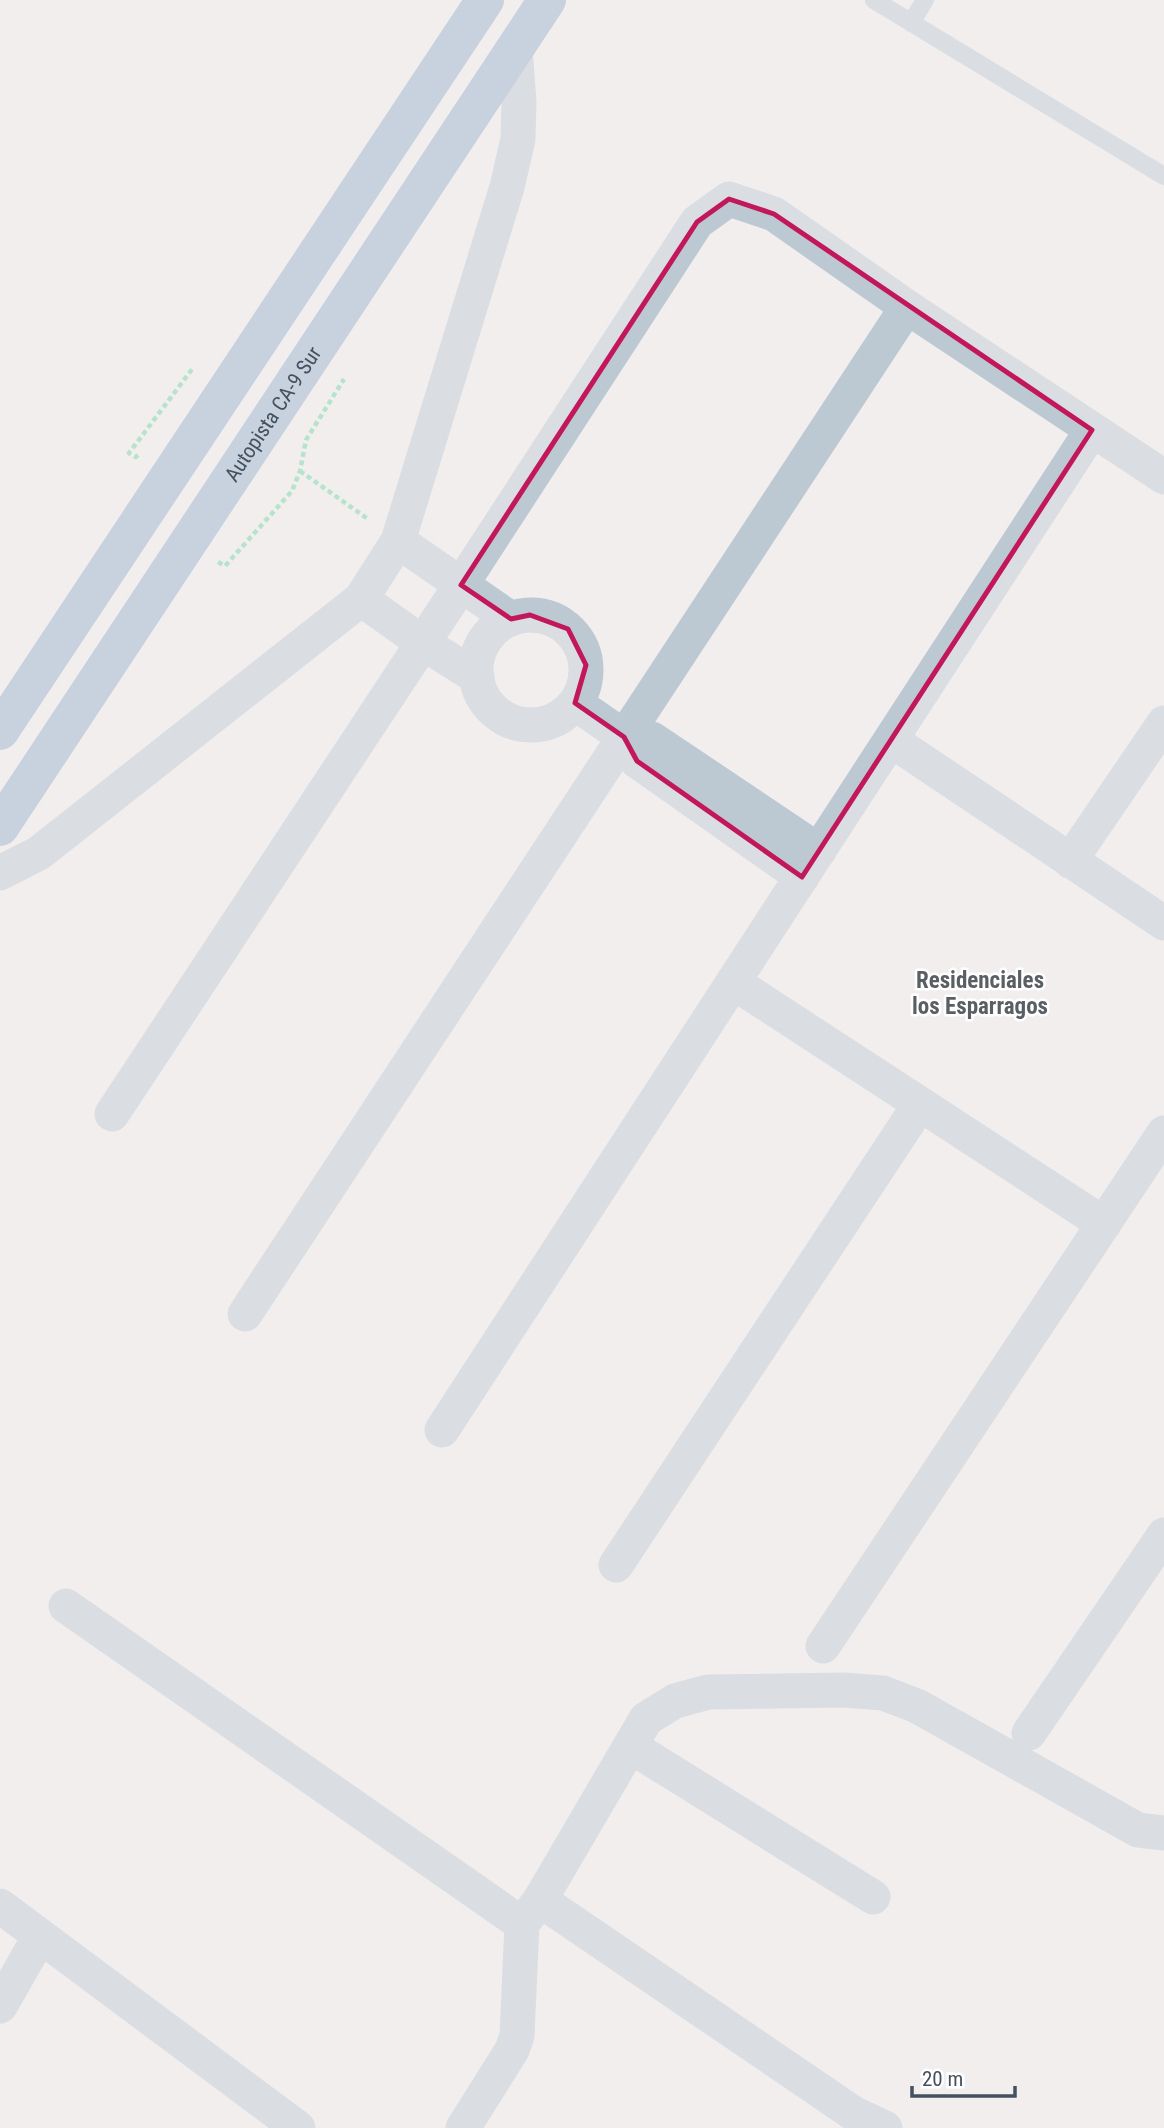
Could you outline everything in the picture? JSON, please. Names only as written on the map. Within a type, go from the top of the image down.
[{"type":"highway","points":[[0,731],[485,0]]},
{"type":"highway","name":"Autopista CA-9 Sur","points":[[0,827],[547,0]]},
{"type":"street","points":[[0,873],[39,853],[361,599],[398,541],[507,187],[518,139],[516,48]]},
{"type":"street","points":[[112,1114],[697,222],[729,199],[774,214],[908,307],[1164,477]]},
{"type":"street","points":[[245,1314],[908,307]]},
{"type":"street","points":[[442,1430],[1092,430]]},
{"type":"street","points":[[398,541],[511,619]]},
{"type":"street","points":[[361,599],[477,677]]},
{"type":"street","points":[[530,615],[551,619],[568,629],[581,645],[586,665],[584,685],[575,704],[562,716],[545,724],[527,725],[508,720],[493,710],[482,695],[477,677],[479,654],[491,633],[511,619],[530,615]]},
{"type":"street","points":[[575,704],[624,737],[637,761],[810,864]]},
{"type":"street","points":[[1070,861],[1164,723]]},
{"type":"street","points":[[891,740],[1164,923]]},
{"type":"street","points":[[733,982],[1104,1224]]},
{"type":"street","points":[[616,1565],[920,1104]]},
{"type":"street","points":[[823,1646],[1164,1133]]},
{"type":"street","points":[[1029,1733],[1164,1535]]},
{"type":"street","points":[[66,1606],[531,1912],[853,2113],[885,2128]]},
{"type":"street","points":[[463,2128],[512,2050],[517,2036],[531,1912],[646,1719],[675,1701],[708,1692],[843,1690],[883,1693],[917,1706],[1138,1830],[1164,1833]]},
{"type":"street","points":[[630,1746],[873,1897]]},
{"type":"street","points":[[0,1906],[298,2128]]},
{"type":"street","points":[[0,2006],[40,1936]]},
{"type":"lane","points":[[874,0],[1164,176]]},
{"type":"lane","points":[[911,23],[925,0]]},
{"type":"path","points":[[187,544],[225,566],[292,491],[300,471],[306,440]]},
{"type":"path","points":[[300,471],[398,541]]},
{"type":"highlighted area","points":[[729,199],[774,214],[1092,430],[802,877],[637,761],[624,737],[575,703],[586,665],[568,629],[530,615],[511,619],[461,585],[697,222]]},
{"type":"district","name":"Residenciales los Esparragos","points":[[980,993]]}]
